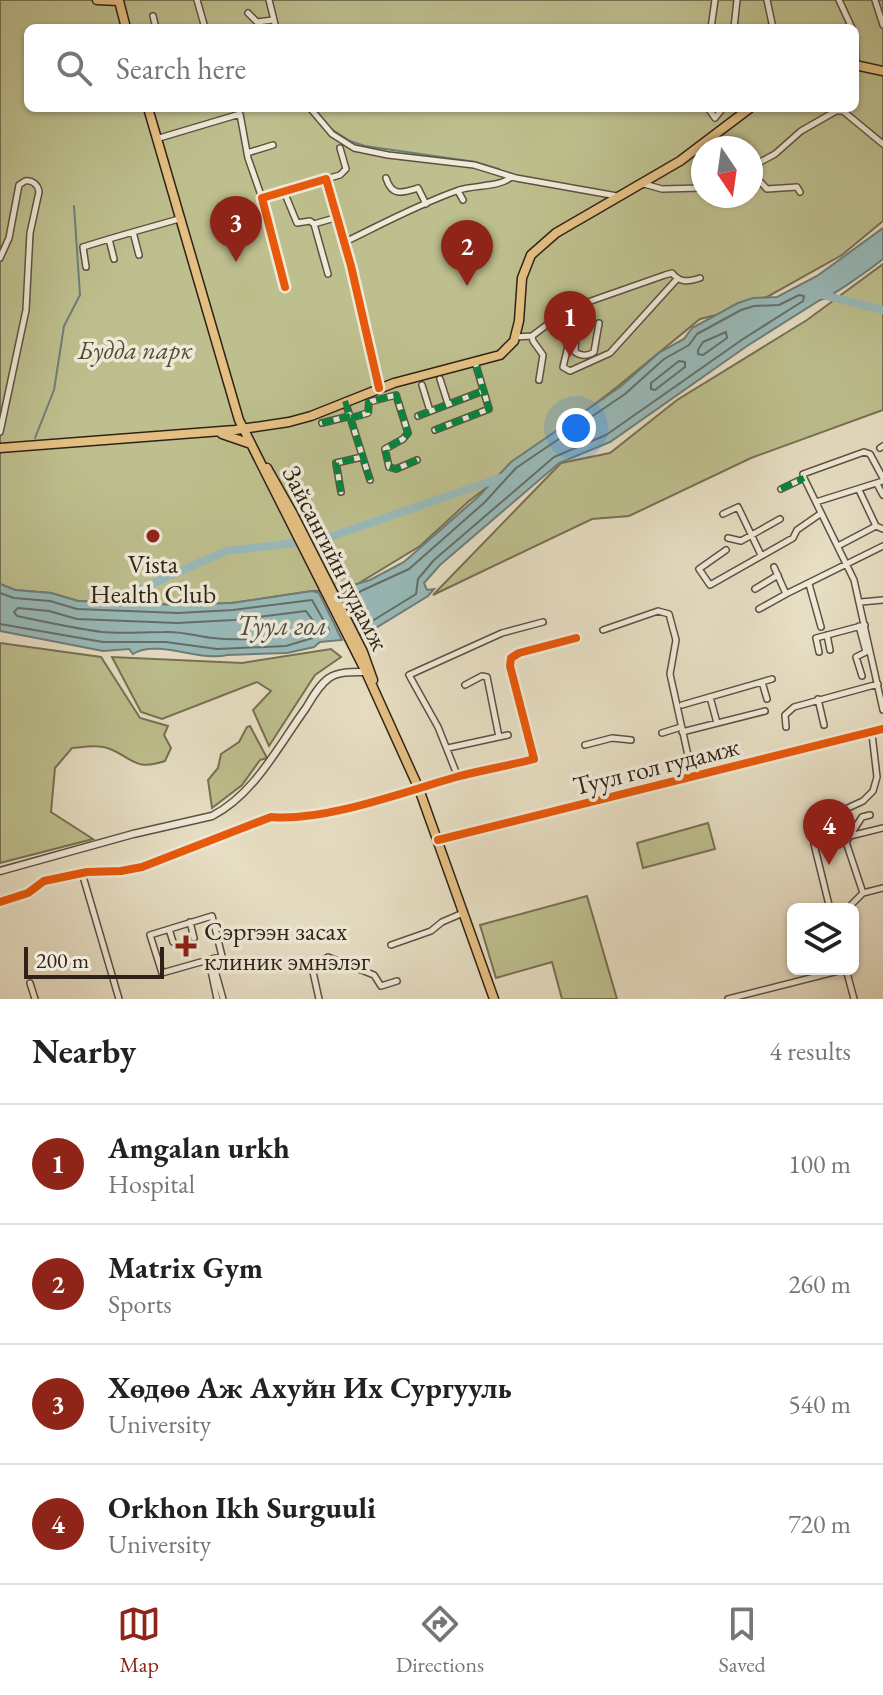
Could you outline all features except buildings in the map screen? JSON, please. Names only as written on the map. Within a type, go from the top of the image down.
[{"type":"main road","points":[[97,0],[119,1],[125,24]]},
{"type":"main road","points":[[859,66],[883,71]]},
{"type":"main road","name":"Зайсангийн гудамж","points":[[149,112],[235,408],[360,654],[419,789],[494,999]]},
{"type":"main road","points":[[0,448],[244,429],[311,416],[379,388],[505,352],[515,337],[522,278],[531,255],[556,233],[680,161],[745,112]]},
{"type":"main road","points":[[215,432],[228,424],[235,408]]},
{"type":"main road","points":[[215,432],[251,444]]},
{"type":"main road","name":"Зайсангийн гудамж","points":[[360,654],[370,665],[376,693]]},
{"type":"street","points":[[197,0],[204,24]]},
{"type":"street","points":[[269,0],[274,24]]},
{"type":"street","points":[[712,24],[715,0]]},
{"type":"street","points":[[734,24],[737,0]]},
{"type":"street","points":[[767,0],[772,24]]},
{"type":"street","points":[[839,0],[850,24]]},
{"type":"street","points":[[875,0],[883,25]]},
{"type":"street","points":[[248,13],[259,23],[273,20]]},
{"type":"street","points":[[153,16],[155,24]]},
{"type":"street","points":[[313,112],[332,134],[354,148],[474,165],[511,177],[622,196]]},
{"type":"street","points":[[763,160],[801,131],[834,112]]},
{"type":"street","points":[[844,112],[883,144]]},
{"type":"street","points":[[156,139],[240,114],[247,153],[285,287]]},
{"type":"street","points":[[247,153],[273,145]]},
{"type":"street","points":[[262,198],[285,194],[340,175],[346,169],[340,148]]},
{"type":"street","points":[[345,242],[458,191],[482,184],[504,184],[511,177]]},
{"type":"street","points":[[386,178],[389,188],[396,193],[418,188],[426,204]]},
{"type":"street","points":[[326,179],[345,242],[379,388]]},
{"type":"street","points":[[0,258],[9,238],[17,188],[21,182],[31,181],[38,186],[39,194],[30,233],[28,295],[0,432]]},
{"type":"street","points":[[644,184],[662,189],[691,188]]},
{"type":"street","points":[[763,185],[767,189],[797,187],[800,192]]},
{"type":"street","points":[[458,191],[463,200]]},
{"type":"street","points":[[285,194],[295,222],[310,221],[314,224],[328,274]]},
{"type":"street","points":[[314,224],[338,217]]},
{"type":"street","points":[[86,267],[81,251],[83,247],[179,219]]},
{"type":"street","points":[[133,232],[139,255]]},
{"type":"street","points":[[109,239],[114,259]]},
{"type":"street","points":[[515,337],[532,336],[568,309],[671,273],[677,279],[686,281],[700,278]]},
{"type":"street","points":[[553,320],[568,331],[570,338],[563,367],[570,371],[610,353],[677,279]]},
{"type":"street","points":[[577,311],[575,352],[579,355],[591,354],[595,350],[599,323]]},
{"type":"street","points":[[532,336],[543,355],[539,380]]},
{"type":"street","points":[[435,430],[489,409],[475,361]]},
{"type":"street","points":[[440,379],[448,404]]},
{"type":"street","points":[[422,385],[430,411]]},
{"type":"street","points":[[418,416],[483,391]]},
{"type":"street","points":[[322,423],[368,413],[369,402],[396,395],[408,433],[385,449],[389,467],[396,469],[417,460]]},
{"type":"street","points":[[345,401],[370,480]]},
{"type":"street","points":[[862,676],[856,657],[866,652],[861,602],[848,565],[820,514],[803,474],[864,452],[870,454],[883,495]]},
{"type":"street","points":[[341,492],[336,463],[362,457]]},
{"type":"street","points":[[781,489],[804,478]]},
{"type":"street","points":[[816,502],[881,481]]},
{"type":"street","points":[[859,490],[876,526],[883,529]]},
{"type":"street","points":[[723,514],[738,507],[761,555]]},
{"type":"street","points":[[726,550],[699,569],[710,585],[793,538],[797,530],[820,514]]},
{"type":"street","points":[[728,538],[736,542],[780,519]]},
{"type":"street","points":[[838,546],[876,526]]},
{"type":"street","points":[[759,609],[883,546]]},
{"type":"street","points":[[774,567],[786,594]]},
{"type":"street","points":[[755,589],[778,575]]},
{"type":"street","points":[[809,584],[821,627]]},
{"type":"street","points":[[861,602],[883,600]]},
{"type":"street","points":[[603,630],[658,611],[669,614],[676,640],[670,674],[693,778]]},
{"type":"street","points":[[458,777],[448,748],[409,675],[502,633],[543,622]]},
{"type":"street","points":[[819,652],[816,638],[862,626]]},
{"type":"street","points":[[862,626],[880,688],[883,710]]},
{"type":"street","points":[[827,635],[830,650]]},
{"type":"street","points":[[0,902],[25,894],[44,881],[82,873],[135,869],[271,817],[292,819],[534,759],[510,666],[511,658],[519,653],[576,638]]},
{"type":"street","points":[[0,871],[223,811],[258,774],[322,684],[338,674],[366,672]]},
{"type":"street","points":[[465,685],[482,676],[487,677],[499,737]]},
{"type":"street","points":[[682,705],[772,679]]},
{"type":"street","points":[[762,682],[767,699]]},
{"type":"street","points":[[786,727],[785,715],[789,710],[818,699],[880,688]]},
{"type":"street","points":[[709,697],[717,723]]},
{"type":"street","points":[[818,699],[824,725]]},
{"type":"street","points":[[662,733],[765,711]]},
{"type":"street","name":"Туул гол гудамж","points":[[438,840],[883,729]]},
{"type":"street","points":[[829,903],[813,830],[824,819],[863,801],[873,791],[877,777],[872,734]]},
{"type":"street","points":[[448,748],[508,735]]},
{"type":"street","points":[[585,745],[612,738],[631,740]]},
{"type":"street","points":[[863,893],[846,842],[862,817],[870,815]]},
{"type":"street","points":[[850,836],[883,828]]},
{"type":"street","points":[[82,873],[119,999]]},
{"type":"street","points":[[853,903],[863,893],[883,888]]},
{"type":"street","points":[[391,945],[431,931],[442,922],[464,913]]},
{"type":"street","points":[[214,917],[223,952],[220,958],[162,973],[150,935],[169,929],[214,917]]},
{"type":"street","points":[[190,922],[194,938]]},
{"type":"street","points":[[169,929],[173,942]]},
{"type":"street","points":[[319,999],[313,972],[315,966],[328,957],[374,975],[381,986],[397,981]]},
{"type":"street","points":[[209,961],[220,999]]},
{"type":"street","points":[[216,974],[220,999]]},
{"type":"street","points":[[728,999],[822,975]]},
{"type":"street","points":[[848,975],[854,999]]},
{"type":"street","points":[[30,983],[35,999]]},
{"type":"green space","name":"Будда парк","points":[[0,0],[883,0],[883,221],[842,255],[749,307],[700,319],[469,501],[420,546],[346,591],[312,591],[232,603],[178,605],[78,601],[51,593],[15,590],[0,584]]},
{"type":"green space","points":[[883,264],[883,410],[751,458],[629,516],[592,519],[433,595],[561,463],[610,453],[677,400],[807,320]]},
{"type":"green space","points":[[0,643],[101,657],[140,718],[168,726],[164,735],[171,748],[165,761],[147,765],[106,747],[72,748],[55,768],[51,812],[93,839],[0,863]]},
{"type":"green space","points":[[331,649],[341,657],[315,675],[269,746],[253,710],[271,691],[257,682],[162,719],[141,712],[112,657],[242,663]]},
{"type":"green space","points":[[250,726],[267,758],[260,760],[242,785],[212,808],[208,780],[218,768],[221,754],[239,742]]},
{"type":"green space","points":[[708,823],[715,849],[643,868],[637,843]]},
{"type":"green space","points":[[587,896],[617,999],[562,999],[552,962],[496,978],[480,925]]},
{"type":"water","points":[[883,228],[883,259],[841,289],[747,346],[610,442],[559,463],[440,565],[424,583],[427,590],[434,589],[428,596],[355,637],[337,602],[343,599],[335,599],[333,595],[350,592],[355,588],[347,587],[370,580],[404,562],[479,496],[511,462],[620,387],[660,352],[684,339],[692,328],[738,303],[753,298],[777,297],[817,276]]},
{"type":"water","name":"Туул гол","points":[[0,584],[15,590],[51,593],[78,601],[178,605],[232,603],[312,591],[319,593],[342,640],[320,642],[314,647],[287,653],[205,656],[154,649],[133,654],[129,649],[103,651],[0,631]]},
{"type":"waterway","points":[[331,129],[365,146],[476,162],[499,169]]},
{"type":"waterway","points":[[35,438],[54,390],[64,326],[80,295],[74,206]]},
{"type":"waterway","name":"Туул гол","points":[[819,294],[883,310]]},
{"type":"waterway","name":"Туул гол","points":[[104,605],[226,551],[321,540],[500,478]]},
{"type":"marked path","points":[[435,430],[489,409],[475,361]]},
{"type":"marked path","points":[[418,416],[483,391]]},
{"type":"marked path","points":[[351,418],[368,413],[369,402],[396,395],[408,433],[385,449],[389,467],[396,469],[417,460]]},
{"type":"marked path","points":[[345,401],[370,480]]},
{"type":"marked path","points":[[322,423],[350,416]]},
{"type":"marked path","points":[[341,492],[336,463],[362,457]]},
{"type":"marked path","points":[[781,489],[804,478]]},
{"type":"cycle path","points":[[285,287],[262,198],[326,179],[351,266],[379,388]]},
{"type":"cycle path","points":[[0,902],[28,893],[44,881],[87,872],[142,867],[271,817],[315,815],[339,810],[534,759],[510,666],[511,658],[519,653],[576,638]]},
{"type":"cycle path","points":[[438,840],[883,729]]},
{"type":"place","name":"Хөдөө Аж Ахуйн Их Сургууль","points":[[236,262]]},
{"type":"place","name":"Matrix Gym","points":[[467,286]]},
{"type":"place","name":"Amgalan urkh","points":[[570,357]]},
{"type":"place","name":"Vista Health Club","points":[[153,536]]},
{"type":"place","name":"Orkhon Ikh Surguuli","points":[[829,865]]},
{"type":"place","name":"Сэргээн засах клиник эмнэлэг","points":[[186,946]]}]
